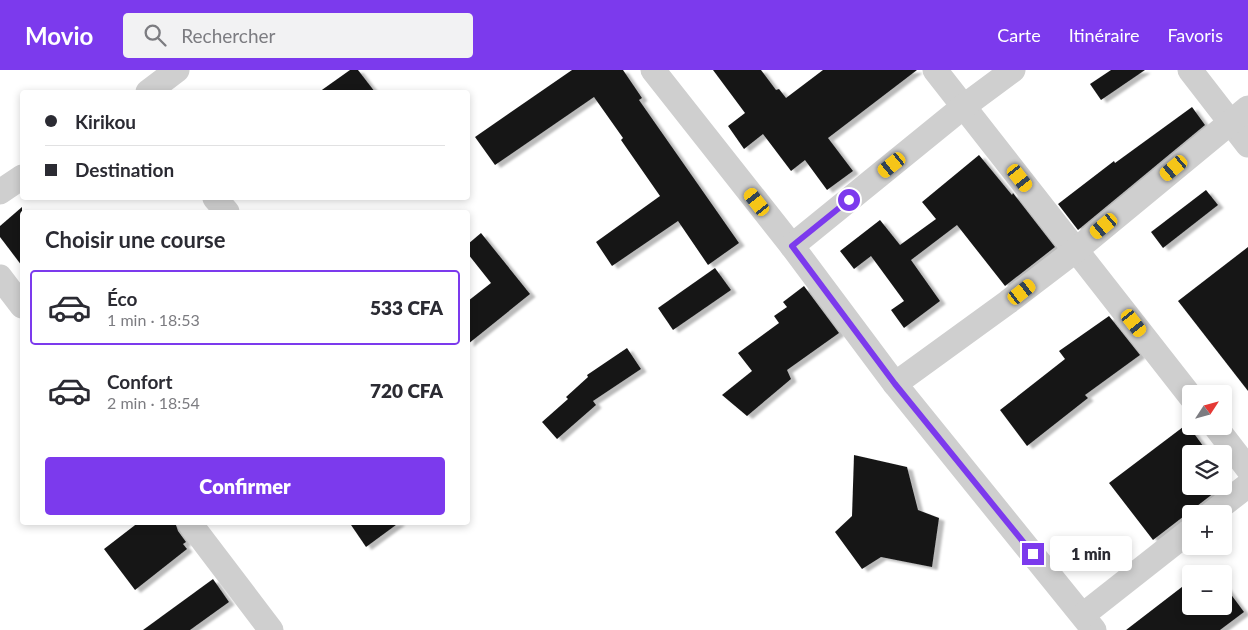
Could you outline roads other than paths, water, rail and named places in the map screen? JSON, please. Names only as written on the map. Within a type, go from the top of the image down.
[{"type":"street","points":[[151,90],[177,70]]},
{"type":"street","points":[[653,70],[792,246],[895,384],[1088,622],[1182,538]]},
{"type":"street","points":[[936,70],[1182,385]]},
{"type":"street","points":[[792,246],[964,106],[1013,70]]},
{"type":"street","points":[[1190,70],[1239,115],[1248,145]]},
{"type":"street","points":[[895,384],[1076,250],[1239,115]]},
{"type":"street","points":[[0,192],[20,178]]},
{"type":"street","points":[[217,200],[225,210]]},
{"type":"street","points":[[0,277],[20,303]]},
{"type":"street","points":[[1222,435],[1248,469]]},
{"type":"street","points":[[1222,505],[1248,485]]},
{"type":"street","points":[[190,525],[271,630]]}]
